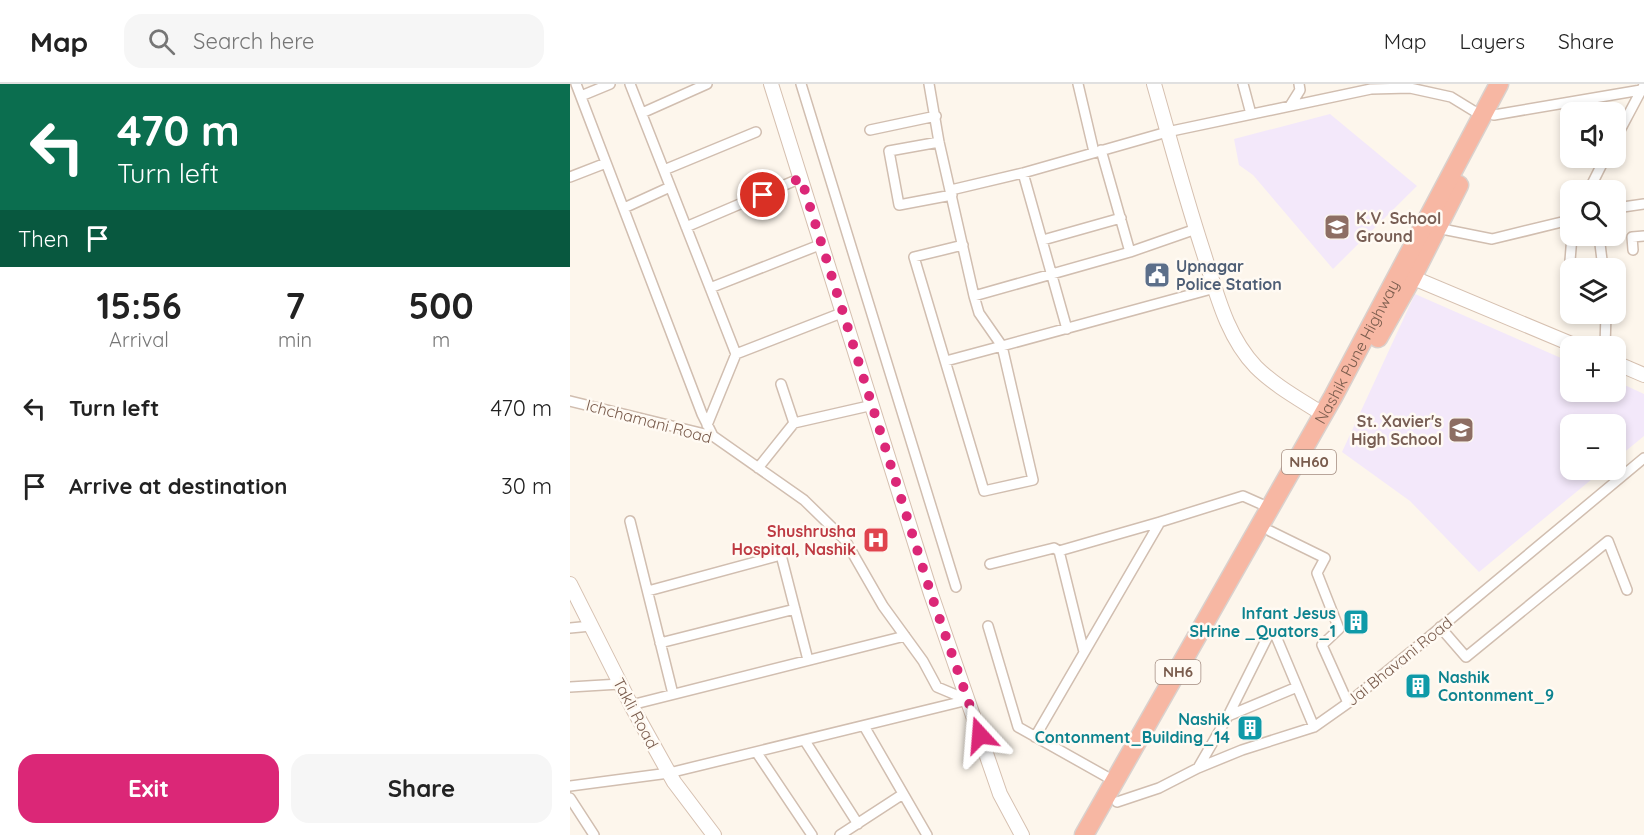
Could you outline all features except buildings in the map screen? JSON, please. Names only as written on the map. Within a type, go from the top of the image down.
[{"type":"highway","name":"Nashik Pune Highway","points":[[1084,835],[1323,415],[1406,275],[1437,228],[1488,116],[1499,84]]},
{"type":"highway","name":"Nashik Pune Highway","points":[[1098,835],[1141,764],[1270,531],[1488,116],[1510,84]]},
{"type":"street","points":[[576,84],[713,436]]},
{"type":"street","points":[[581,96],[610,84]]},
{"type":"street","points":[[630,84],[736,354],[707,425]]},
{"type":"street","points":[[642,113],[708,84]]},
{"type":"street","points":[[771,84],[931,594],[1000,794],[1024,834]]},
{"type":"street","points":[[801,84],[956,587]]},
{"type":"street","points":[[929,84],[939,142],[951,192],[963,245],[974,296],[979,314],[1002,346],[1033,480],[984,491],[914,257],[963,245]]},
{"type":"street","points":[[1078,84],[1130,252]]},
{"type":"street","points":[[1154,84],[1196,229],[1225,319],[1236,341],[1256,367],[1323,415]]},
{"type":"street","points":[[1243,84],[1251,114]]},
{"type":"street","points":[[1290,106],[1300,90],[1299,84]]},
{"type":"street","points":[[939,142],[889,151],[900,205],[1167,132],[1371,89],[1410,88],[1451,97],[1488,116],[1643,88]]},
{"type":"street","points":[[1626,119],[1643,88]]},
{"type":"street","points":[[870,130],[936,116]]},
{"type":"street","points":[[664,170],[756,132]]},
{"type":"street","points":[[570,177],[606,163]]},
{"type":"street","points":[[1023,173],[1067,329]]},
{"type":"street","points":[[686,227],[801,178]]},
{"type":"street","points":[[624,208],[670,187]]},
{"type":"street","points":[[1626,207],[1644,204]]},
{"type":"street","points":[[1043,240],[1121,218]]},
{"type":"street","points":[[1437,228],[1492,239],[1560,222]]},
{"type":"street","points":[[974,296],[1130,252],[1196,229]]},
{"type":"street","points":[[1633,250],[1632,237],[1644,236]]},
{"type":"street","points":[[710,288],[822,244]]},
{"type":"street","points":[[1406,275],[1560,339]]},
{"type":"street","points":[[946,361],[1215,288]]},
{"type":"street","points":[[736,354],[844,312]]},
{"type":"street","points":[[1626,367],[1644,375]]},
{"type":"street","points":[[781,384],[794,423]]},
{"type":"street","name":"Ichchamani Road","points":[[570,401],[713,436],[804,500],[845,540],[883,606],[923,661],[937,687],[968,700]]},
{"type":"street","points":[[759,468],[794,423],[873,405]]},
{"type":"street","name":"Jai Bhavani Road","points":[[1117,802],[1159,788],[1198,768],[1242,750],[1314,727],[1348,703],[1644,458]]},
{"type":"street","points":[[990,564],[1054,548],[1059,551],[1243,496],[1270,508]]},
{"type":"street","points":[[630,521],[673,694]]},
{"type":"street","points":[[1035,737],[1160,522]]},
{"type":"street","points":[[1270,531],[1324,558],[1317,573],[1339,629],[1322,645],[1348,703]]},
{"type":"street","points":[[1440,627],[1466,657],[1608,541],[1628,590]]},
{"type":"street","points":[[1059,551],[1084,652]]},
{"type":"street","points":[[648,591],[781,555],[808,660]]},
{"type":"street","name":"Takli Road","points":[[570,584],[620,684],[669,773],[714,835]]},
{"type":"street","points":[[660,643],[795,609]]},
{"type":"street","points":[[570,628],[591,626]]},
{"type":"street","points":[[988,626],[1018,727],[1116,782]]},
{"type":"street","points":[[1198,768],[1228,716],[1269,634],[1275,633],[1314,727]]},
{"type":"street","points":[[631,705],[905,636]]},
{"type":"street","points":[[570,687],[620,684]]},
{"type":"street","points":[[1228,716],[1297,687]]},
{"type":"street","points":[[570,786],[669,773],[968,700]]},
{"type":"street","points":[[864,726],[927,835]]},
{"type":"street","points":[[805,741],[858,824]]},
{"type":"street","points":[[757,753],[812,835]]},
{"type":"street","points":[[840,835],[903,794]]},
{"type":"street","points":[[570,798],[594,835]]},
{"type":"shaded area","name":"K.V. School Ground","points":[[1330,114],[1417,186],[1333,269],[1253,175],[1239,165],[1234,139]]},
{"type":"shaded area","name":"St. Xavier's High School","points":[[1415,294],[1560,358],[1560,402],[1626,402],[1626,386],[1644,394],[1644,436],[1626,451],[1626,414],[1560,414],[1560,480],[1591,480],[1479,572],[1410,501],[1342,452]]},
{"type":"place","name":"K.V. School Ground","points":[[1337,227]]},
{"type":"place","name":"Upnagar Police Station","points":[[1157,275]]},
{"type":"place","name":"St. Xavier's High School","points":[[1461,430]]},
{"type":"place","name":"Shushrusha Hospital, Nashik","points":[[876,540]]},
{"type":"place","name":"Infant Jesus SHrine _Quators_1","points":[[1356,622]]},
{"type":"place","name":"Nashik Contonment_9","points":[[1418,686]]},
{"type":"place","name":"Nashik Contonment_Building_14","points":[[1250,728]]},
{"type":"route","points":[[763,195],[801,178],[931,594],[980,735]]}]
